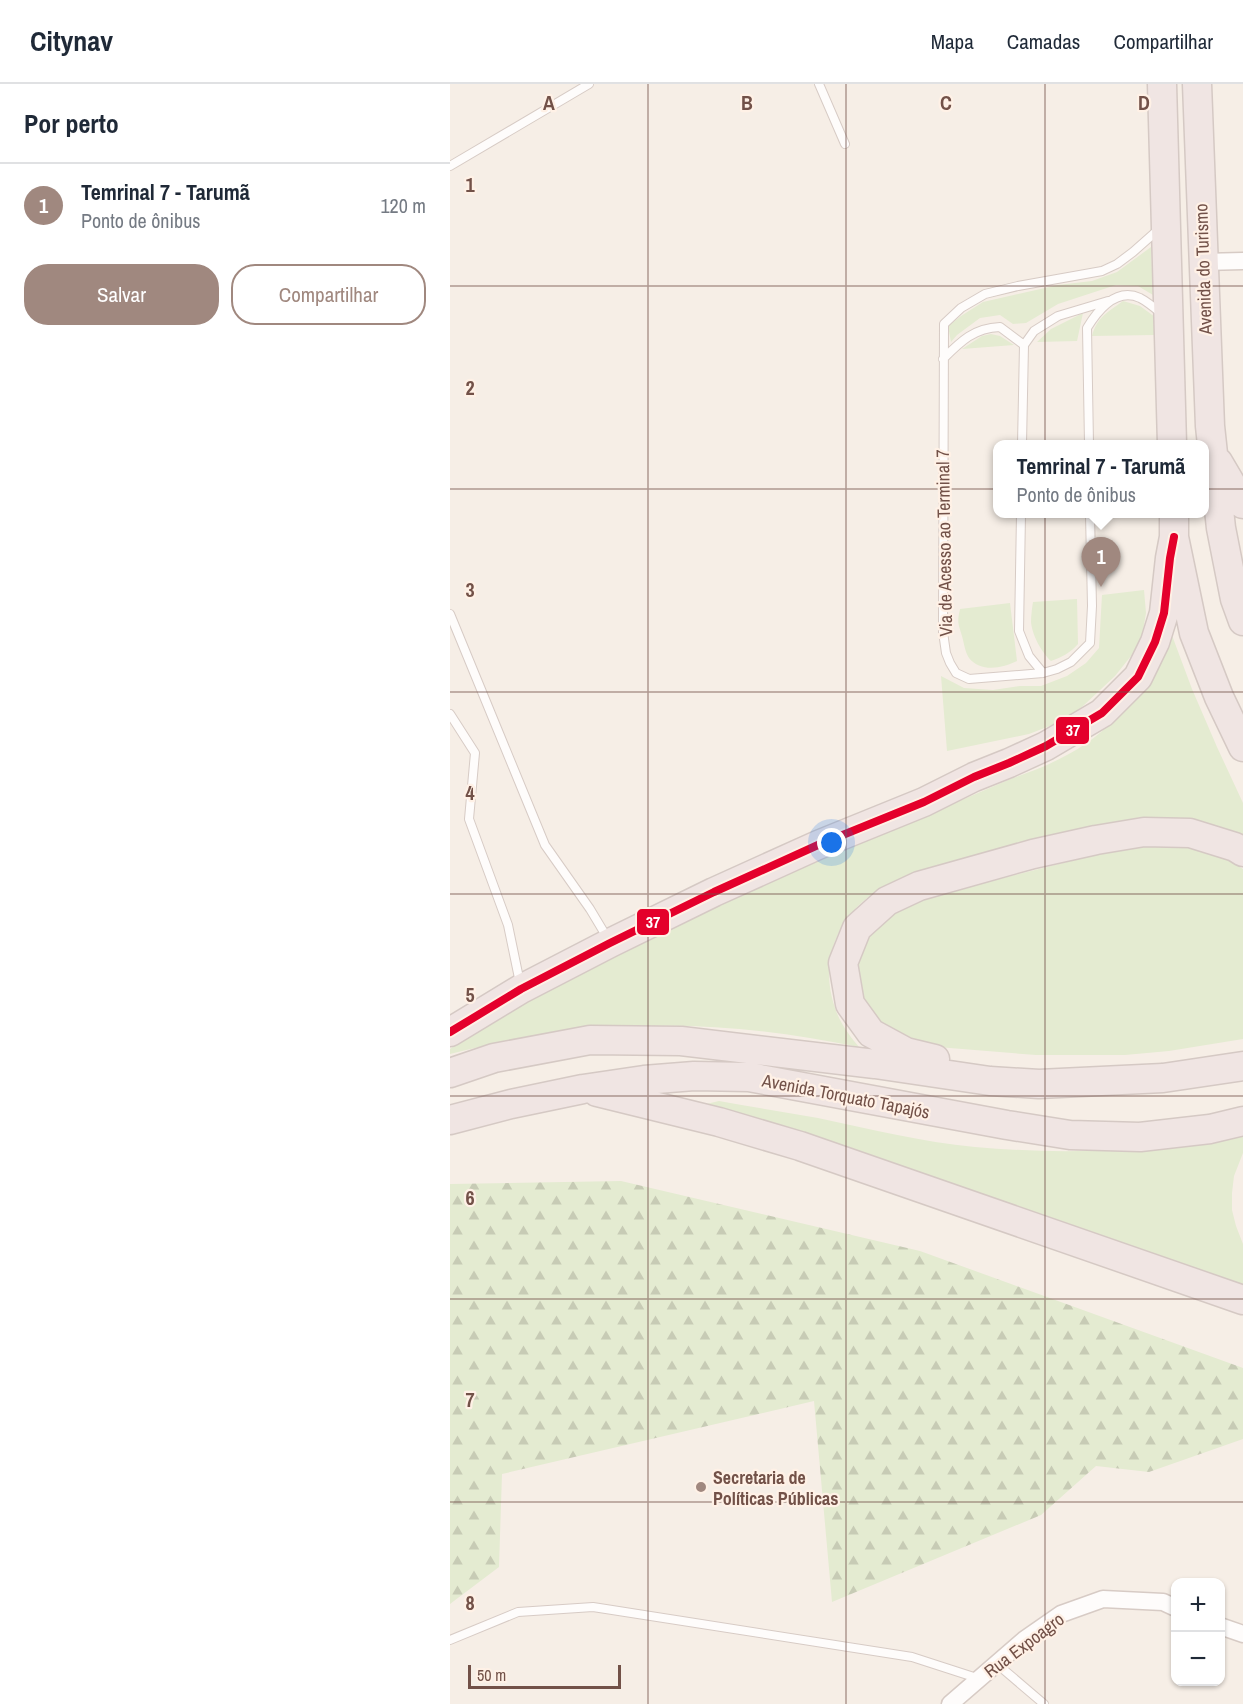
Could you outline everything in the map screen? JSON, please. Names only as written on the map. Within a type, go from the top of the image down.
[{"type":"highway","name":"Avenida do Turismo","points":[[1162,84],[1172,440]]},
{"type":"highway","name":"Avenida do Turismo","points":[[1197,84],[1207,395],[1221,528],[1235,599],[1243,621]]},
{"type":"highway","points":[[1213,454],[1243,504]]},
{"type":"highway","points":[[1174,525],[1194,633],[1219,697],[1243,747]]},
{"type":"highway","points":[[450,1032],[522,989],[714,892],[1018,759],[1079,728],[1102,713],[1138,677],[1155,642],[1164,614],[1174,525]]},
{"type":"highway","points":[[1039,1084],[906,1052],[871,1033],[850,1004],[843,963],[857,928],[887,901],[919,886],[1033,854],[1096,840],[1144,832],[1191,833],[1235,847],[1243,852]]},
{"type":"highway","name":"Avenida Torquato Tapajós","points":[[450,1072],[494,1058],[590,1040],[681,1041],[875,1064],[990,1081],[1039,1084],[1163,1078],[1243,1066]]},
{"type":"highway","name":"Avenida Torquato Tapajós","points":[[450,1120],[583,1089],[644,1080],[694,1076],[749,1077],[1070,1135],[1140,1137],[1210,1129],[1243,1121]]},
{"type":"highway","points":[[583,1089],[719,1122],[800,1146],[1243,1300]]},
{"type":"street","points":[[1203,262],[1243,261]]},
{"type":"street","name":"Rua Expoagro","points":[[950,1704],[1025,1639],[1061,1614],[1103,1599],[1162,1602],[1171,1606]]},
{"type":"street","points":[[1225,1627],[1243,1634]]},
{"type":"lane","points":[[450,166],[589,84]]},
{"type":"lane","points":[[819,84],[845,144]]},
{"type":"lane","name":"Via de Acesso ao Terminal 7","points":[[1090,518],[1092,606],[1090,643],[1071,662],[1042,673],[969,679],[956,673],[946,653],[943,632],[944,324],[961,308],[985,294],[1102,271],[1117,264],[1133,252],[1165,223]]},
{"type":"lane","points":[[1022,440],[1024,345],[1034,331],[1058,316],[1119,296],[1129,295],[1139,297],[1168,319]]},
{"type":"lane","points":[[1089,440],[1087,328],[1095,315],[1111,300]]},
{"type":"lane","points":[[943,359],[962,341],[987,328],[1000,327],[1024,345]]},
{"type":"lane","points":[[1021,518],[1019,631],[1029,656],[1042,673]]},
{"type":"lane","points":[[450,614],[546,845],[590,909],[610,943]]},
{"type":"lane","points":[[450,714],[476,753],[469,819],[508,926],[522,989]]},
{"type":"lane","points":[[450,1640],[518,1612],[593,1607],[912,1657],[980,1679]]},
{"type":"lane","points":[[997,1664],[1044,1704]]},
{"type":"green space","points":[[1151,247],[1153,295],[1138,286],[1116,285],[1058,304],[1026,323],[1013,324],[1000,315],[980,318],[951,342],[948,326],[983,302],[1058,285],[1092,281],[1117,272]]},
{"type":"green space","points":[[1123,301],[1140,306],[1155,317],[1154,335],[1092,336],[1100,319]]},
{"type":"green space","points":[[1083,313],[1077,341],[1037,342],[1051,329]]},
{"type":"green space","points":[[991,334],[1000,336],[1014,345],[962,349],[982,336]]},
{"type":"green space","points":[[1144,590],[1146,613],[1142,637],[1115,676],[1083,706],[1065,720],[1029,734],[947,751],[941,676],[964,688],[993,690],[1041,686],[1067,676],[1086,663],[1099,648],[1102,595]]},
{"type":"green space","points":[[1077,599],[1078,644],[1066,654],[1051,661],[1041,649],[1033,632],[1031,622],[1033,602]]},
{"type":"green space","points":[[1010,603],[1017,661],[992,668],[974,663],[966,653],[958,620],[960,609]]},
{"type":"green space","points":[[1170,630],[1192,689],[1243,803],[1243,841],[1184,820],[1141,817],[909,877],[888,885],[870,896],[842,926],[834,944],[830,964],[830,986],[835,1008],[845,1029],[859,1047],[754,1030],[654,1026],[604,1028],[554,1034],[450,1054],[450,1049],[469,1034],[519,1003],[733,897],[1069,754],[1094,738],[1119,714]]},
{"type":"green space","points":[[1173,842],[1222,856],[1243,869],[1243,1039],[1169,1051],[1125,1055],[1036,1055],[925,1046],[891,1033],[864,1006],[855,969],[866,932],[907,902],[1119,849]]},
{"type":"green space","points":[[719,1101],[818,1118],[916,1139],[993,1148],[1085,1151],[1243,1135],[1243,1153],[1234,1176],[1232,1210],[1243,1244],[1243,1291],[698,1106]]},
{"type":"green space","points":[[621,1181],[920,1251],[1243,1368],[1243,1439],[1149,1472],[1096,1466],[1041,1515],[832,1602],[814,1401],[502,1474],[499,1567],[450,1604],[450,1184]]},
{"type":"transit line","name":"37","points":[[450,1032],[521,989],[714,892],[818,845],[924,802],[974,777],[1046,746],[1102,713],[1138,677],[1155,642],[1164,613],[1174,537]]},
{"type":"place","name":"Temrinal 7 - Tarumã","points":[[1101,587]]},
{"type":"place","name":"Secretaria de Políticas Públicas","points":[[701,1487]]}]
